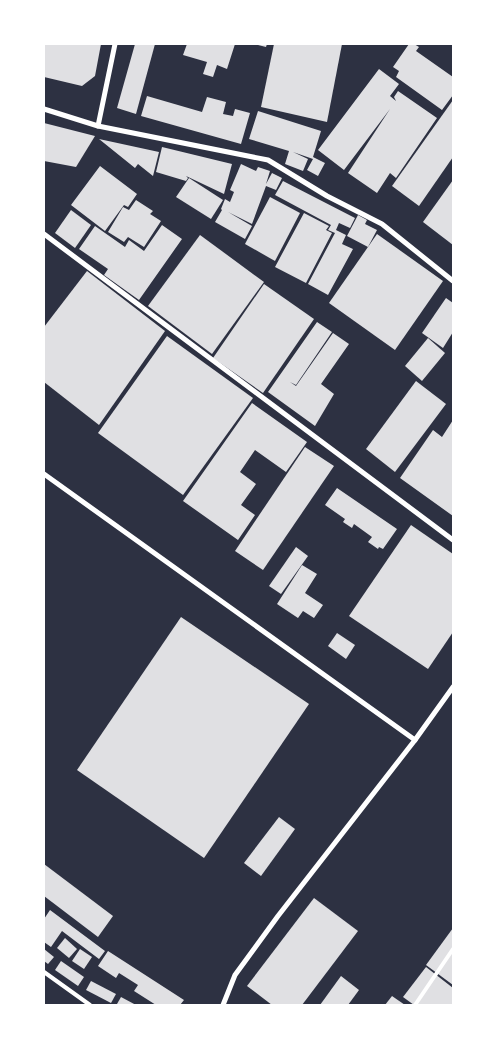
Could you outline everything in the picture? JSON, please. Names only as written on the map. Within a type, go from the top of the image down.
[{"type":"street","points":[[98,126],[115,44]]},
{"type":"street","points":[[44,110],[98,126],[268,160],[327,196],[382,224],[453,281]]},
{"type":"street","points":[[44,234],[453,540]]},
{"type":"street","points":[[44,474],[415,740]]},
{"type":"street","points":[[223,1005],[235,975],[415,740],[453,687]]},
{"type":"lane","points":[[415,1005],[453,949]]},
{"type":"lane","points":[[44,972],[90,1005]]},
{"type":"building","points":[[44,44],[101,44],[95,76],[82,86],[44,77]]},
{"type":"building","points":[[135,44],[155,44],[136,114],[117,108]]},
{"type":"building","points":[[187,44],[235,44],[227,69],[217,65],[213,77],[203,74],[207,62],[183,55]]},
{"type":"building","points":[[254,44],[267,44],[266,47]]},
{"type":"building","points":[[274,44],[342,44],[327,122],[261,107]]},
{"type":"building","points":[[409,44],[419,47],[416,51],[453,77],[453,95],[442,110],[396,77],[399,71],[393,67]]},
{"type":"building","points":[[379,69],[399,84],[390,96],[396,101],[394,97],[398,91],[437,118],[396,178],[390,173],[377,193],[348,173],[390,109],[344,170],[318,150]]},
{"type":"building","points":[[147,96],[202,112],[207,97],[226,102],[223,114],[233,116],[235,109],[250,113],[241,144],[141,116]]},
{"type":"building","points":[[453,100],[453,157],[419,206],[392,186]]},
{"type":"building","points":[[258,111],[321,131],[313,157],[325,163],[318,176],[307,170],[313,159],[293,152],[308,159],[303,171],[285,164],[289,151],[249,139]]},
{"type":"building","points":[[44,123],[95,136],[76,167],[44,161]]},
{"type":"building","points":[[99,139],[159,152],[153,176],[138,164],[135,168]]},
{"type":"building","points":[[162,147],[232,164],[224,194],[186,176],[188,178],[186,181],[156,172]]},
{"type":"building","points":[[241,164],[256,171],[258,167],[270,171],[266,184],[272,173],[282,178],[276,190],[266,186],[252,224],[228,212],[252,226],[245,239],[215,222],[222,210],[225,199],[230,202],[234,192],[230,190]]},
{"type":"building","points":[[100,166],[137,194],[128,207],[124,205],[105,231],[71,205]]},
{"type":"building","points":[[189,178],[223,200],[211,219],[176,197]]},
{"type":"building","points":[[453,180],[453,245],[423,222]]},
{"type":"building","points":[[283,181],[355,218],[350,228],[339,223],[336,230],[346,235],[342,244],[353,249],[328,295],[308,284],[335,233],[328,230],[331,225],[275,195]]},
{"type":"building","points":[[270,197],[300,213],[275,261],[245,244]]},
{"type":"building","points":[[136,200],[153,211],[150,214],[161,221],[144,247],[128,237],[124,242],[108,232],[123,207],[129,210]]},
{"type":"building","points":[[71,210],[91,225],[75,248],[55,233]]},
{"type":"building","points":[[304,213],[329,226],[326,230],[332,233],[306,283],[275,267]]},
{"type":"building","points":[[358,215],[367,220],[365,224],[377,230],[368,247],[347,236]]},
{"type":"building","points":[[162,225],[182,239],[139,300],[104,275],[108,269],[79,249],[95,226],[125,247],[129,240],[144,251]]},
{"type":"building","points":[[377,234],[443,281],[395,350],[329,303]]},
{"type":"building","points":[[200,235],[264,282],[212,354],[148,306]]},
{"type":"building","points":[[87,271],[165,331],[99,425],[44,382],[44,327]]},
{"type":"building","points":[[264,284],[314,319],[263,393],[213,358]]},
{"type":"building","points":[[446,298],[453,303],[453,332],[443,348],[422,333]]},
{"type":"building","points":[[317,322],[332,332],[296,385],[290,382],[296,386],[333,333],[349,344],[321,384],[334,394],[315,426],[268,392]]},
{"type":"building","points":[[167,336],[253,398],[183,495],[98,433]]},
{"type":"building","points":[[428,338],[445,353],[422,381],[405,366]]},
{"type":"building","points":[[416,381],[446,404],[395,472],[366,449]]},
{"type":"building","points":[[252,403],[307,442],[286,472],[255,450],[240,472],[256,484],[241,505],[255,515],[238,540],[183,501]]},
{"type":"building","points":[[453,420],[453,516],[400,478],[433,430],[442,437]]},
{"type":"building","points":[[305,447],[334,466],[263,570],[235,551]]},
{"type":"building","points":[[337,488],[397,529],[383,549],[379,547],[378,549],[368,542],[372,537],[354,524],[352,528],[343,522],[345,519],[325,505]]},
{"type":"building","points":[[411,525],[453,554],[453,632],[428,669],[349,616]]},
{"type":"building","points":[[296,547],[308,556],[281,594],[269,586]]},
{"type":"building","points":[[302,565],[317,574],[305,593],[323,605],[314,618],[303,611],[298,618],[277,604]]},
{"type":"building","points":[[181,617],[309,704],[204,858],[77,770]]},
{"type":"building","points":[[337,633],[355,645],[346,659],[328,646]]},
{"type":"building","points":[[279,817],[295,829],[261,876],[244,863]]},
{"type":"building","points":[[44,864],[113,916],[98,937],[44,896]]},
{"type":"building","points":[[314,898],[358,931],[302,1005],[272,1005],[247,986]]},
{"type":"building","points":[[50,910],[105,951],[99,959],[62,931],[51,947],[44,942],[44,919]]},
{"type":"building","points":[[453,928],[453,985],[426,965]]},
{"type":"building","points":[[65,938],[77,949],[69,958],[57,948]]},
{"type":"building","points":[[44,949],[54,957],[48,964],[44,961]]},
{"type":"building","points":[[80,949],[92,957],[84,969],[72,961]]},
{"type":"building","points":[[108,951],[184,1000],[180,1005],[156,1005],[134,991],[138,985],[119,973],[116,978],[98,966]]},
{"type":"building","points":[[61,961],[84,977],[78,986],[55,970]]},
{"type":"building","points":[[426,967],[453,988],[453,1005],[414,1005],[403,997]]},
{"type":"building","points":[[341,976],[359,990],[348,1005],[320,1005]]},
{"type":"building","points":[[91,981],[116,994],[111,1003],[86,990]]},
{"type":"building","points":[[392,996],[405,1005],[385,1005]]},
{"type":"building","points":[[121,997],[136,1005],[117,1004]]}]
